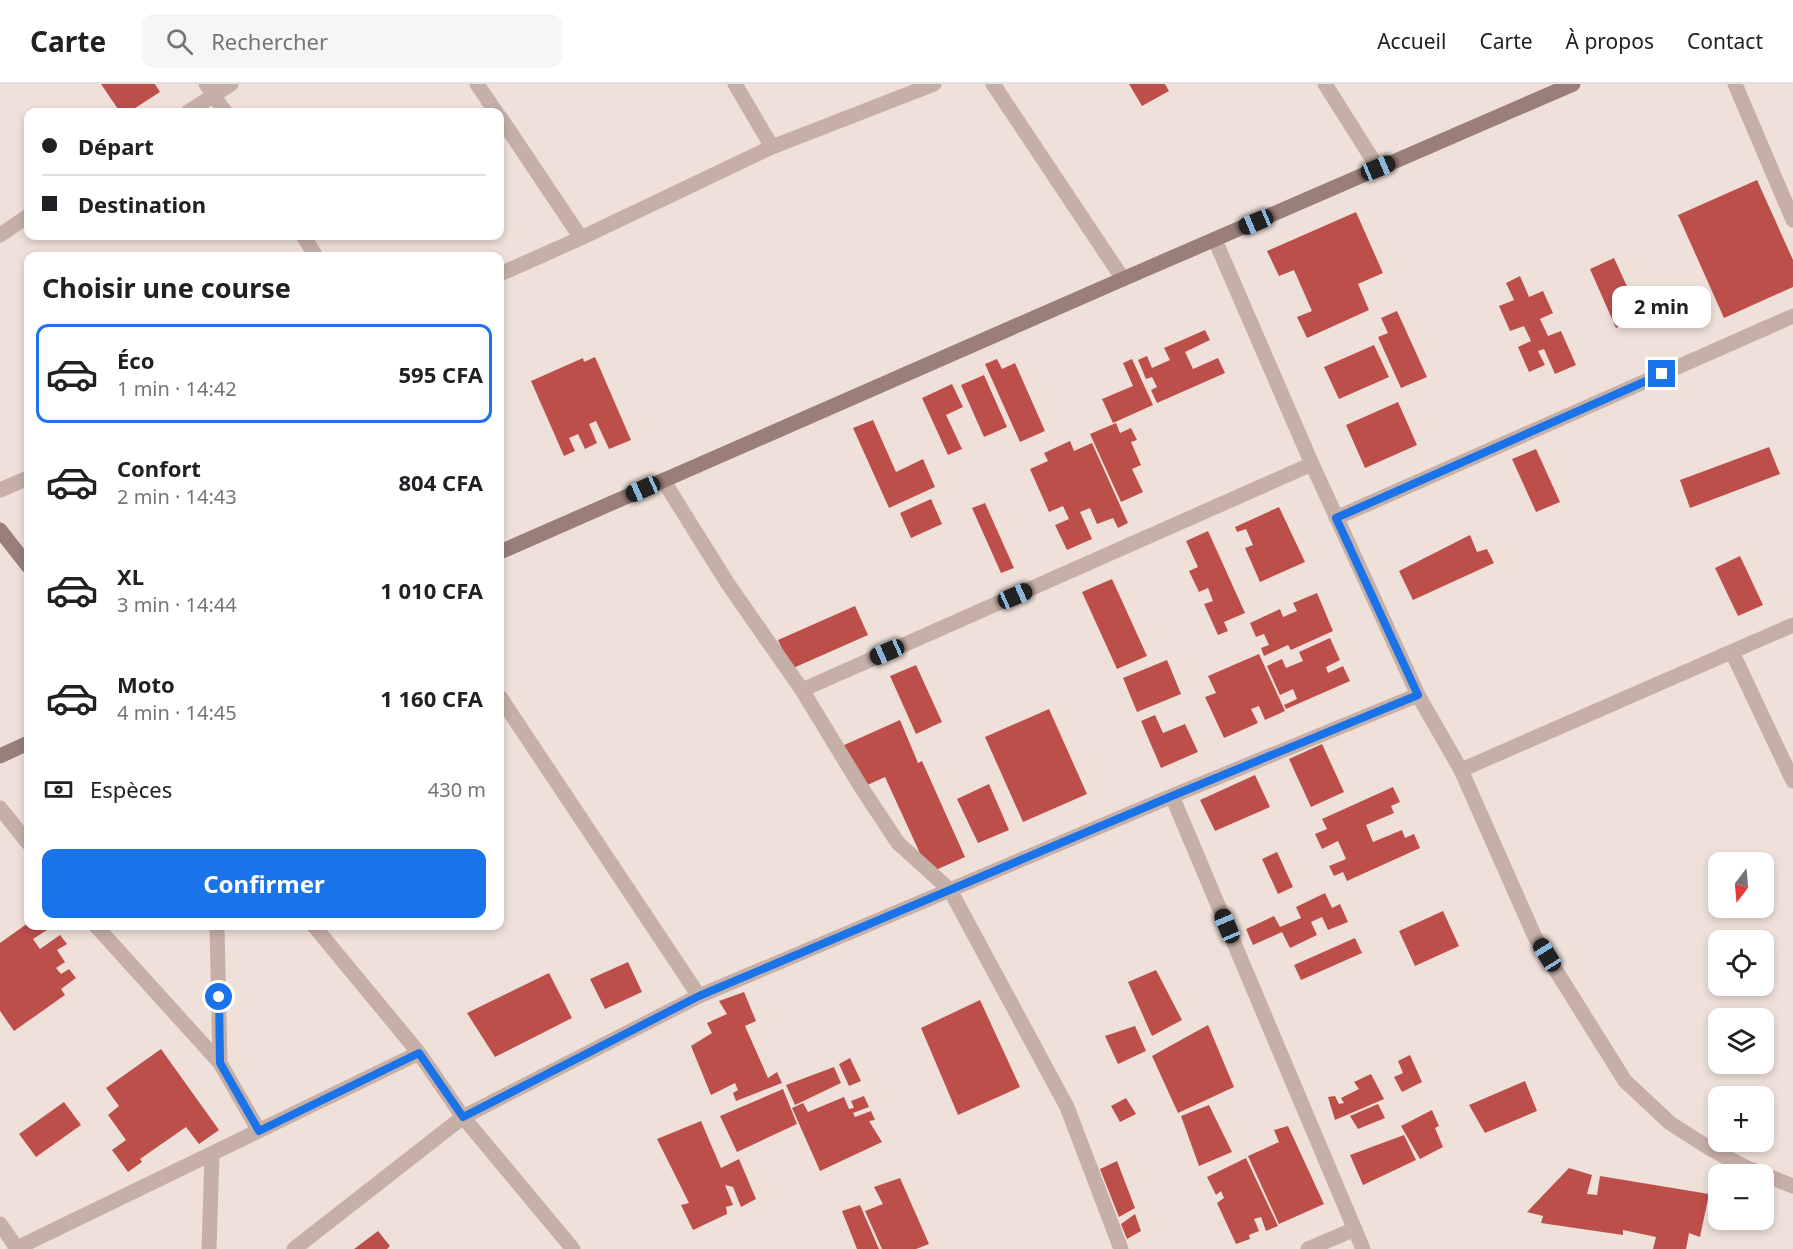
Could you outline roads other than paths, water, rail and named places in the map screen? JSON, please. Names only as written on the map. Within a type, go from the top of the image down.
[{"type":"main road","points":[[504,550],[1573,84]]},
{"type":"main road","points":[[0,530],[24,561]]},
{"type":"main road","points":[[0,756],[24,745]]},
{"type":"street","points":[[192,108],[210,89],[231,84]]},
{"type":"street","points":[[477,84],[493,108]]},
{"type":"street","points":[[735,84],[772,147]]},
{"type":"street","points":[[504,271],[581,238],[772,147],[934,84]]},
{"type":"street","points":[[993,84],[1123,279]]},
{"type":"street","points":[[1325,84],[1378,168]]},
{"type":"street","points":[[1735,84],[1793,220]]},
{"type":"street","points":[[210,89],[222,108]]},
{"type":"street","points":[[504,123],[581,238]]},
{"type":"street","points":[[0,235],[24,219]]},
{"type":"street","points":[[1215,240],[1336,518],[1418,695],[1461,770],[1535,938],[1625,1081],[1670,1123],[1709,1148],[1745,1167],[1793,1186]]},
{"type":"street","points":[[1336,518],[1793,316]]},
{"type":"street","points":[[802,690],[1312,464]]},
{"type":"street","points":[[0,490],[24,480]]},
{"type":"street","points":[[663,480],[728,584],[802,690],[898,843],[950,890],[1067,1107],[1121,1249]]},
{"type":"street","points":[[1461,770],[1793,625]]},
{"type":"street","points":[[1732,652],[1793,781]]},
{"type":"street","points":[[294,1249],[463,1117],[699,996],[1172,796],[1418,695]]},
{"type":"street","points":[[504,703],[699,996]]},
{"type":"street","points":[[1172,796],[1363,1249]]},
{"type":"street","points":[[0,808],[24,838]]},
{"type":"street","points":[[100,930],[220,1063],[259,1131]]},
{"type":"street","points":[[218,930],[220,1063]]},
{"type":"street","points":[[317,930],[419,1053],[463,1117],[573,1249]]},
{"type":"street","points":[[0,1224],[16,1249],[419,1053]]},
{"type":"street","points":[[208,1249],[212,1154]]},
{"type":"street","points":[[1308,1249],[1355,1229]]},
{"type":"street","points":[[41,1236],[51,1249]]}]
